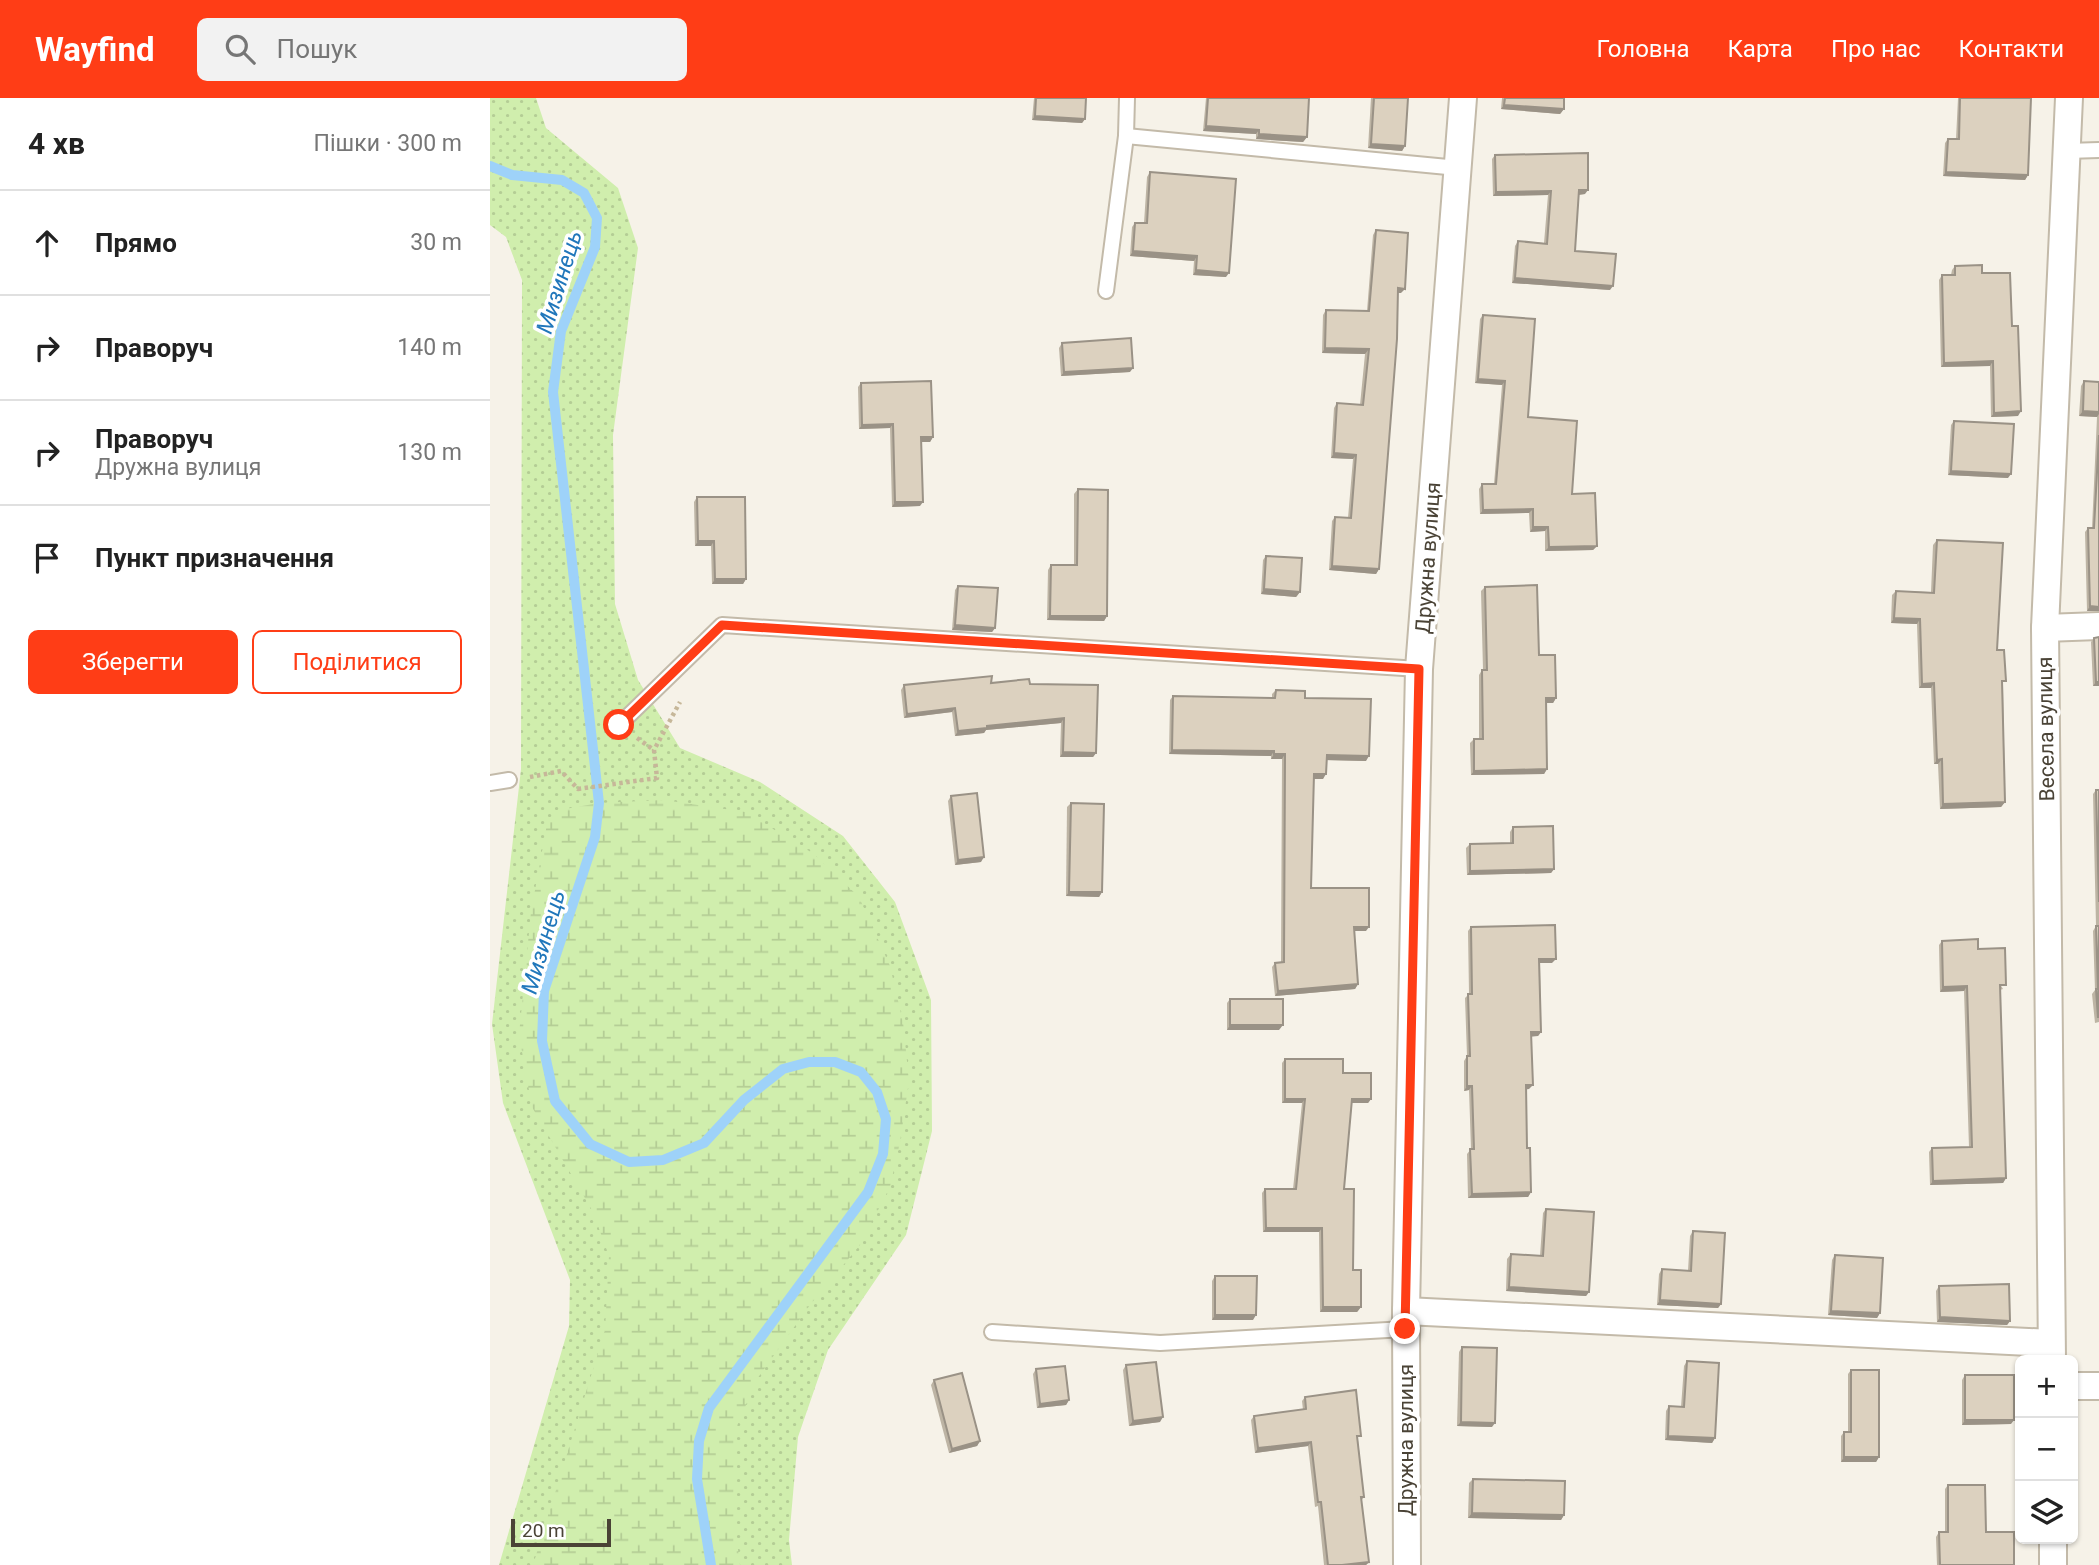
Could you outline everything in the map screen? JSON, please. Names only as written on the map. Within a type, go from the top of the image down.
[{"type":"street","name":"Дружна вулиця","points":[[1407,1565],[1406,1320],[1419,669],[1463,98]]},
{"type":"street","name":"Весела вулиця","points":[[2051,1351],[2045,628],[2069,98]]},
{"type":"street","points":[[2045,628],[2099,626]]},
{"type":"street","points":[[1406,1320],[2051,1351]]},
{"type":"street","points":[[2078,1385],[2099,1386]]},
{"type":"street","points":[[2053,1544],[2053,1565]]},
{"type":"lane","points":[[1106,290],[1126,136],[1127,98]]},
{"type":"lane","points":[[1126,136],[1458,168]]},
{"type":"lane","points":[[2067,151],[2099,150]]},
{"type":"lane","points":[[619,725],[722,625],[1419,669]]},
{"type":"lane","points":[[490,783],[509,780]]},
{"type":"lane","points":[[992,1332],[1160,1343],[1406,1320]]},
{"type":"path","points":[[561,771],[578,789],[657,778],[654,750]]},
{"type":"green space","points":[[490,98],[536,98],[546,128],[618,188],[638,248],[613,435],[615,604],[638,680],[680,748],[760,782],[843,836],[895,902],[931,1000],[932,1131],[906,1235],[828,1350],[798,1437],[789,1540],[792,1565],[499,1565],[569,1326],[570,1280],[503,1103],[492,1024],[521,769],[522,280],[506,237],[490,225]]},
{"type":"green space","points":[[664,800],[745,812],[814,854],[859,897],[890,966],[903,1022],[909,1081],[900,1142],[890,1187],[860,1245],[810,1305],[757,1379],[734,1433],[736,1535],[740,1565],[533,1565],[605,1330],[609,1256],[593,1212],[532,1107],[519,1035],[531,912],[547,824],[565,809],[599,803]]},
{"type":"building","points":[[1036,98],[1086,98],[1085,119],[1035,116]]},
{"type":"building","points":[[1208,98],[1309,98],[1307,137],[1259,134],[1259,130],[1206,126]]},
{"type":"building","points":[[1374,98],[1408,98],[1405,146],[1371,144]]},
{"type":"building","points":[[1505,98],[1564,98],[1564,109],[1504,105]]},
{"type":"building","points":[[1960,98],[2031,98],[2028,175],[1946,172],[1948,139],[1959,139]]},
{"type":"building","points":[[1588,153],[1588,190],[1579,190],[1575,251],[1616,254],[1613,286],[1515,278],[1518,241],[1547,244],[1551,191],[1496,192],[1495,155]]},
{"type":"building","points":[[1150,172],[1236,179],[1229,273],[1196,270],[1197,256],[1133,251],[1135,223],[1147,223]]},
{"type":"building","points":[[1376,230],[1408,233],[1405,289],[1398,288],[1397,339],[1379,569],[1332,566],[1335,517],[1351,518],[1356,455],[1334,453],[1337,403],[1363,405],[1369,349],[1325,348],[1326,310],[1369,311]]},
{"type":"building","points":[[1982,265],[1982,273],[2010,273],[2012,326],[2018,326],[2021,411],[1994,413],[1993,361],[1944,363],[1942,275],[1955,275],[1955,266]]},
{"type":"building","points":[[1483,315],[1535,319],[1528,417],[1577,421],[1572,494],[1595,493],[1597,546],[1549,547],[1548,527],[1533,527],[1533,509],[1483,510],[1482,484],[1496,484],[1505,381],[1478,379]]},
{"type":"building","points":[[1131,338],[1133,368],[1064,372],[1062,343]]},
{"type":"building","points":[[931,381],[933,437],[921,437],[923,502],[895,502],[893,424],[862,425],[861,383]]},
{"type":"building","points":[[2084,381],[2099,382],[2099,412],[2083,411]]},
{"type":"building","points":[[1954,421],[2014,424],[2011,474],[1951,471]]},
{"type":"building","points":[[2099,435],[2099,607],[2090,606],[2088,528],[2094,528]]},
{"type":"building","points":[[1078,489],[1108,490],[1107,616],[1050,616],[1051,565],[1077,565]]},
{"type":"building","points":[[697,497],[745,497],[746,579],[715,579],[714,541],[698,541]]},
{"type":"building","points":[[1937,540],[2003,543],[1997,650],[2004,650],[2006,681],[2002,681],[2005,802],[1943,804],[1942,759],[1937,760],[1934,683],[1922,684],[1920,619],[1894,618],[1896,591],[1934,593]]},
{"type":"building","points":[[1266,556],[1302,558],[1300,592],[1264,589]]},
{"type":"building","points":[[1537,585],[1539,655],[1555,655],[1556,698],[1546,698],[1547,769],[1474,771],[1474,739],[1483,739],[1482,670],[1487,670],[1485,587]]},
{"type":"building","points":[[958,586],[998,588],[995,628],[955,625]]},
{"type":"building","points":[[2099,637],[2099,682],[2096,682],[2094,638]]},
{"type":"building","points":[[992,676],[991,683],[1029,679],[1030,684],[1098,685],[1096,753],[1063,752],[1064,718],[958,731],[955,708],[907,714],[904,685]]},
{"type":"building","points":[[1276,690],[1305,691],[1305,698],[1371,699],[1369,756],[1327,755],[1326,774],[1314,774],[1311,888],[1369,888],[1369,927],[1354,927],[1358,984],[1278,991],[1275,963],[1284,962],[1285,754],[1274,754],[1274,751],[1172,750],[1173,696],[1275,698]]},
{"type":"building","points":[[2096,790],[2099,790],[2099,902]]},
{"type":"building","points":[[977,793],[984,857],[958,860],[951,796]]},
{"type":"building","points":[[1071,803],[1104,804],[1102,892],[1069,892]]},
{"type":"building","points":[[1553,826],[1554,869],[1470,871],[1470,844],[1513,843],[1513,827]]},
{"type":"building","points":[[1555,925],[1556,959],[1539,959],[1541,1032],[1531,1032],[1533,1085],[1526,1085],[1531,1192],[1472,1194],[1472,1086],[1467,1086],[1467,1056],[1470,1056],[1468,994],[1472,994],[1471,927]]},
{"type":"building","points":[[2096,926],[2099,926],[2098,1018],[2096,989]]},
{"type":"building","points":[[1978,939],[1978,949],[2005,948],[2006,985],[2000,985],[2006,1178],[1933,1181],[1932,1148],[1972,1147],[1967,986],[1943,987],[1942,941]]},
{"type":"building","points":[[1230,999],[1283,999],[1283,1025],[1230,1025]]},
{"type":"building","points":[[1285,1059],[1343,1059],[1343,1073],[1371,1073],[1371,1099],[1352,1099],[1344,1189],[1354,1189],[1353,1270],[1361,1270],[1361,1307],[1323,1307],[1322,1228],[1266,1228],[1265,1189],[1296,1189],[1305,1099],[1285,1099]]},
{"type":"building","points":[[1546,1209],[1594,1212],[1589,1292],[1509,1287],[1511,1254],[1543,1256]]},
{"type":"building","points":[[1693,1231],[1725,1233],[1721,1304],[1660,1300],[1662,1269],[1691,1271]]},
{"type":"building","points":[[1835,1255],[1883,1258],[1880,1313],[1831,1311]]},
{"type":"building","points":[[1215,1276],[1257,1276],[1256,1315],[1215,1315]]},
{"type":"building","points":[[2009,1284],[2010,1321],[1940,1317],[1939,1286]]},
{"type":"building","points":[[1462,1347],[1497,1348],[1495,1423],[1461,1422]]},
{"type":"building","points":[[1687,1361],[1719,1363],[1715,1438],[1668,1436],[1669,1406],[1684,1407]]},
{"type":"building","points":[[1156,1362],[1163,1417],[1133,1421],[1126,1365]]},
{"type":"building","points":[[1065,1366],[1069,1400],[1040,1404],[1036,1369]]},
{"type":"building","points":[[1851,1370],[1879,1370],[1879,1457],[1844,1457],[1844,1432],[1851,1432]]},
{"type":"building","points":[[962,1373],[980,1441],[952,1449],[934,1380]]},
{"type":"building","points":[[1965,1375],[2014,1375],[2014,1420],[1965,1420]]},
{"type":"building","points":[[1356,1390],[1361,1436],[1357,1436],[1364,1497],[1361,1497],[1369,1562],[1328,1565],[1311,1442],[1258,1448],[1254,1416],[1306,1409],[1305,1397]]},
{"type":"building","points":[[1473,1479],[1565,1481],[1564,1515],[1472,1513]]},
{"type":"building","points":[[1948,1485],[1985,1485],[1986,1532],[2014,1532],[2014,1565],[1940,1565],[1939,1532],[1948,1532]]},
{"type":"waterway","name":"Мизинець","points":[[490,166],[512,175],[562,180],[584,193],[597,218],[595,247],[561,331],[553,392],[599,803],[595,837],[544,991],[542,1041],[555,1101],[590,1144],[629,1162],[663,1160],[704,1143],[744,1100],[783,1069],[809,1062],[835,1062],[861,1072],[877,1092],[886,1119],[883,1154],[868,1192],[709,1408],[699,1441],[697,1479],[711,1565]]},
{"type":"route","points":[[619,725],[722,625],[1419,669],[1405,1329]]}]
